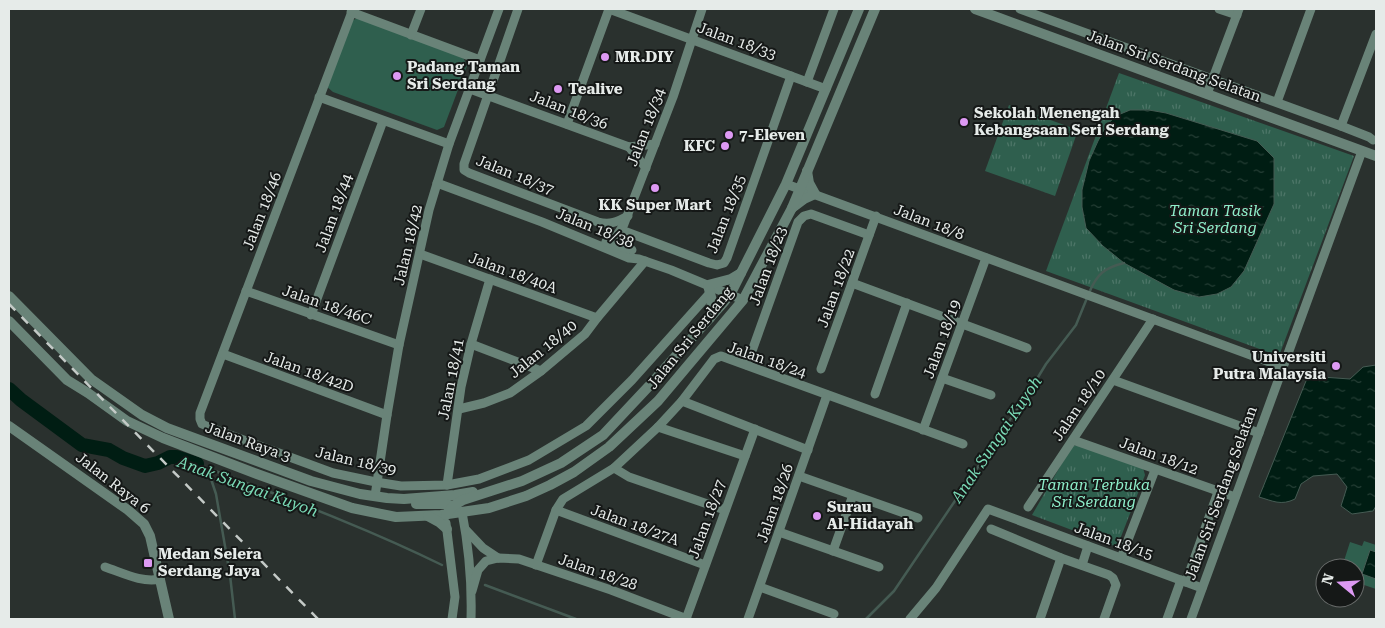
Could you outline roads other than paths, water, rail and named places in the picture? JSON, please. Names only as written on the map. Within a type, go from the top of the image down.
[{"type":"street","points":[[411,35],[421,9]]},
{"type":"street","name":"Jalan 18/42","points":[[375,496],[399,346],[437,183],[449,144],[499,9]]},
{"type":"street","points":[[488,95],[518,9]]},
{"type":"street","points":[[566,124],[609,9]]},
{"type":"street","name":"Jalan 18/33","points":[[609,9],[826,89]]},
{"type":"street","name":"Jalan 18/34","points":[[625,224],[673,97],[702,9]]},
{"type":"street","points":[[807,82],[834,9]]},
{"type":"street","name":"Jalan Sri Serdang Selatan","points":[[975,9],[1376,156]]},
{"type":"street","points":[[1020,9],[1032,11],[1341,126],[1373,140]]},
{"type":"street","points":[[1207,94],[1238,12],[1219,9]]},
{"type":"street","points":[[1277,102],[1312,9]]},
{"type":"street","points":[[352,10],[411,35],[480,60]]},
{"type":"street","name":"Jalan 18/46","points":[[202,424],[200,414],[352,10]]},
{"type":"street","name":"Jalan Sri Serdang","points":[[465,512],[489,508],[526,496],[574,472],[609,447],[658,401],[743,300],[792,208],[876,10]]},
{"type":"street","points":[[1026,27],[1032,11]]},
{"type":"street","name":"Jalan Sri Serdang","points":[[522,480],[561,463],[603,434],[649,386],[731,293],[786,184],[856,12]]},
{"type":"street","points":[[1341,126],[1376,34]]},
{"type":"street","name":"Jalan 18/35","points":[[625,224],[709,263],[717,265],[724,263],[791,76]]},
{"type":"street","name":"Jalan 18/36","points":[[470,89],[629,147],[655,144]]},
{"type":"street","name":"Jalan 18/37","points":[[488,95],[464,164],[464,170],[598,222],[604,224],[618,222],[625,224]]},
{"type":"street","points":[[319,98],[449,144]]},
{"type":"street","name":"Jalan 18/44","points":[[312,314],[383,121]]},
{"type":"street","points":[[629,147],[646,168]]},
{"type":"street","name":"Jalan Sri Serdang Selatan","points":[[1191,619],[1362,152]]},
{"type":"street","points":[[792,208],[815,194],[809,183],[807,171]]},
{"type":"street","name":"Jalan 18/38","points":[[437,183],[591,241],[606,249],[638,257],[709,289],[731,293],[743,300]]},
{"type":"street","name":"Jalan 18/8","points":[[786,184],[1283,367]]},
{"type":"street","name":"Jalan 18/23","points":[[747,365],[798,222],[804,216],[811,214],[869,235]]},
{"type":"street","name":"Jalan 18/22","points":[[821,369],[876,216]]},
{"type":"street","points":[[591,241],[611,241],[625,224]]},
{"type":"street","points":[[625,224],[627,242],[638,257]]},
{"type":"street","points":[[606,242],[638,257]]},
{"type":"street","name":"Jalan 18/40A","points":[[420,254],[597,318]]},
{"type":"street","points":[[621,254],[629,261],[634,274],[661,267]]},
{"type":"street","name":"Jalan 18/40","points":[[459,410],[510,393],[541,371],[585,334],[634,274],[638,257]]},
{"type":"street","name":"Jalan 18/19","points":[[923,430],[986,258]]},
{"type":"street","points":[[710,318],[712,301],[709,289],[741,273]]},
{"type":"street","name":"Jalan 18/41","points":[[447,485],[461,387],[471,344],[490,280]]},
{"type":"street","points":[[852,283],[1027,348]]},
{"type":"street","name":"Jalan 18/39","points":[[202,424],[333,473],[376,482],[401,486],[447,485],[479,479],[529,460],[586,426],[632,380],[709,289]]},
{"type":"street","name":"Jalan 18/46C","points":[[246,291],[399,346]]},
{"type":"street","name":"Jalan Raya 3","points":[[9,296],[91,379],[142,415],[167,428],[311,481],[360,494],[404,499],[455,495],[522,480]]},
{"type":"street","points":[[876,394],[907,303]]},
{"type":"street","name":"Jalan 18/10","points":[[1028,507],[1153,318]]},
{"type":"street","name":"Jalan Raya 3","points":[[9,321],[66,380],[83,389],[127,421],[163,438],[352,508],[396,517],[465,512]]},
{"type":"street","points":[[471,344],[541,371]]},
{"type":"street","name":"Jalan 18/42D","points":[[223,354],[387,415]]},
{"type":"street","name":"Jalan 18/24","points":[[536,565],[556,510],[564,498],[614,468],[658,427],[682,401],[714,359],[721,356],[963,444]]},
{"type":"street","points":[[942,378],[991,395]]},
{"type":"street","points":[[1113,380],[1259,433]]},
{"type":"street","name":"Jalan 18/26","points":[[748,619],[827,395]]},
{"type":"street","points":[[682,401],[808,450]]},
{"type":"street","name":"Jalan Raya 6","points":[[9,426],[128,510],[144,524],[150,536],[169,619]]},
{"type":"street","points":[[658,427],[745,456]]},
{"type":"street","name":"Jalan 18/27","points":[[686,619],[754,429]]},
{"type":"street","name":"Jalan 18/12","points":[[1073,440],[1235,497]]},
{"type":"street","points":[[614,468],[629,477],[725,510]]},
{"type":"street","points":[[1121,558],[1155,470]]},
{"type":"street","points":[[799,476],[918,518]]},
{"type":"street","points":[[452,619],[455,597],[446,514],[453,506],[463,500],[522,480]]},
{"type":"street","points":[[1167,619],[1218,492]]},
{"type":"street","points":[[360,494],[371,499],[389,503],[446,504],[465,512],[472,591],[471,619]]},
{"type":"street","points":[[833,551],[852,496]]},
{"type":"street","name":"Jalan 18/15","points":[[910,619],[936,588],[988,509],[1202,588]]},
{"type":"street","name":"Jalan 18/27A","points":[[556,510],[706,565]]},
{"type":"street","points":[[428,516],[440,522],[447,529]]},
{"type":"street","points":[[991,529],[1061,558],[1110,575],[1116,585],[1104,619]]},
{"type":"street","points":[[466,530],[483,548],[498,558]]},
{"type":"street","points":[[779,532],[879,567]]},
{"type":"street","points":[[1082,565],[1088,546]]},
{"type":"street","points":[[472,591],[478,570],[486,561],[498,558]]},
{"type":"street","name":"Jalan 18/28","points":[[498,558],[520,559],[611,590],[686,619]]},
{"type":"street","points":[[1040,619],[1061,558]]},
{"type":"street","points":[[105,567],[145,580],[160,579]]},
{"type":"street","points":[[760,587],[834,614]]},
{"type":"water","points":[[1130,110],[1149,110],[1166,113],[1257,141],[1274,158],[1274,204],[1244,271],[1231,287],[1217,294],[1199,297],[1174,290],[1124,263],[1103,246],[1086,228],[1082,207],[1082,190],[1089,161],[1107,124],[1118,115]]},
{"type":"water","points":[[1376,365],[1376,506],[1373,511],[1352,514],[1341,506],[1347,487],[1337,474],[1313,476],[1301,484],[1295,499],[1290,501],[1277,502],[1259,497],[1308,376],[1350,379],[1363,367]]},
{"type":"water","points":[[1370,550],[1376,552],[1376,579],[1365,575],[1365,565]]},
{"type":"waterway","name":"Anak Sungai Kuyoh","points":[[1089,293],[1098,276],[1111,267],[1124,263]]},
{"type":"waterway","name":"Anak Sungai Kuyoh","points":[[866,619],[894,591],[1046,364],[1076,325],[1087,298]]},
{"type":"waterway","name":"Anak Sungai Kuyoh","points":[[9,389],[82,445],[109,450],[123,458],[145,466],[158,463],[170,457],[176,457],[197,464]]},
{"type":"waterway","name":"Anak Sungai Kuyoh","points":[[197,464],[352,524],[442,565]]},
{"type":"waterway","points":[[201,467],[210,476],[216,494],[230,575],[235,619]]},
{"type":"waterway","name":"Anak Sungai Kuyoh","points":[[485,585],[576,619]]},
{"type":"railway","points":[[9,304],[318,619]]},
{"type":"place","name":"MR.DIY","points":[[605,57]]},
{"type":"place","name":"Padang Taman Sri Serdang","points":[[397,76]]},
{"type":"place","name":"Tealive","points":[[558,89]]},
{"type":"place","name":"Sekolah Menengah Kebangsaan Seri Serdang","points":[[964,122]]},
{"type":"place","name":"7-Eleven","points":[[729,135]]},
{"type":"place","name":"KFC","points":[[725,146]]},
{"type":"place","name":"KK Super Mart","points":[[655,188]]},
{"type":"place","name":"Universiti Putra Malaysia","points":[[1336,366]]},
{"type":"place","name":"Surau Al-Hidayah","points":[[817,516]]},
{"type":"place","name":"Medan Selera Serdang Jaya","points":[[148,563]]},
{"type":"park label","name":"Taman Tasik Sri Serdang","points":[[1215,220]]},
{"type":"park label","name":"Taman Terbuka Sri Serdang","points":[[1094,494]]}]
